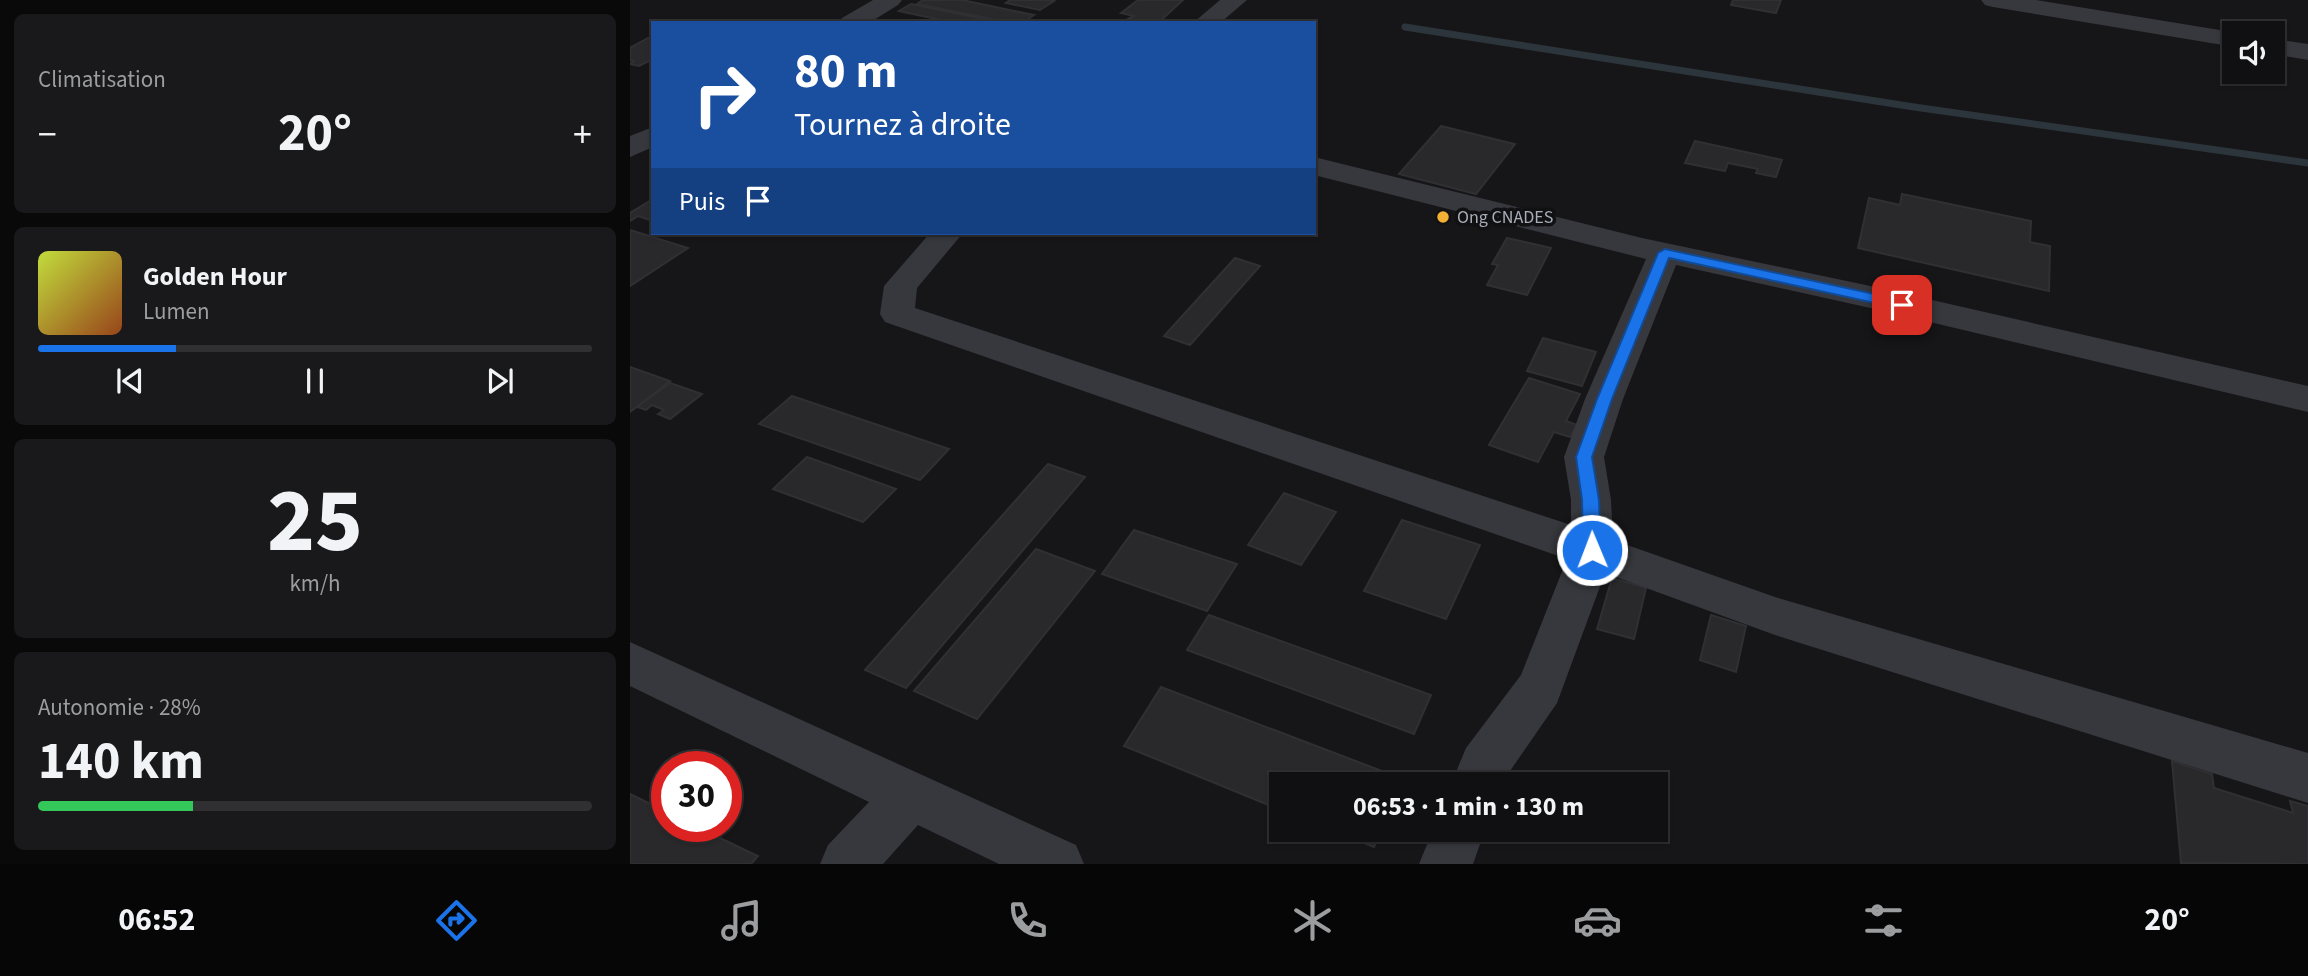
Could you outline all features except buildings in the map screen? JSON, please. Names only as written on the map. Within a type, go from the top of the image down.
[{"type":"street","points":[[854,21],[890,0]]},
{"type":"street","points":[[1208,21],[1235,0]]},
{"type":"street","points":[[1993,0],[2222,38]]},
{"type":"street","points":[[2285,48],[2308,52]]},
{"type":"street","points":[[630,148],[651,136]]},
{"type":"street","points":[[1316,166],[1665,253],[2308,399]]},
{"type":"street","points":[[945,235],[901,286],[897,314],[1592,550],[1775,616],[2308,778]]},
{"type":"street","points":[[1481,772],[1540,688],[1592,550],[1591,500],[1584,457],[1604,399],[1665,253]]},
{"type":"street","points":[[630,663],[909,797],[1057,864]]},
{"type":"street","points":[[847,864],[909,797]]},
{"type":"street","points":[[1446,864],[1454,842]]},
{"type":"waterway","points":[[1405,27],[1914,107],[2308,163]]},
{"type":"place","name":"Ong CNADES","points":[[1443,217]]},
{"type":"route","points":[[1592,550],[1591,500],[1584,457],[1604,399],[1665,253],[1902,305]]}]
